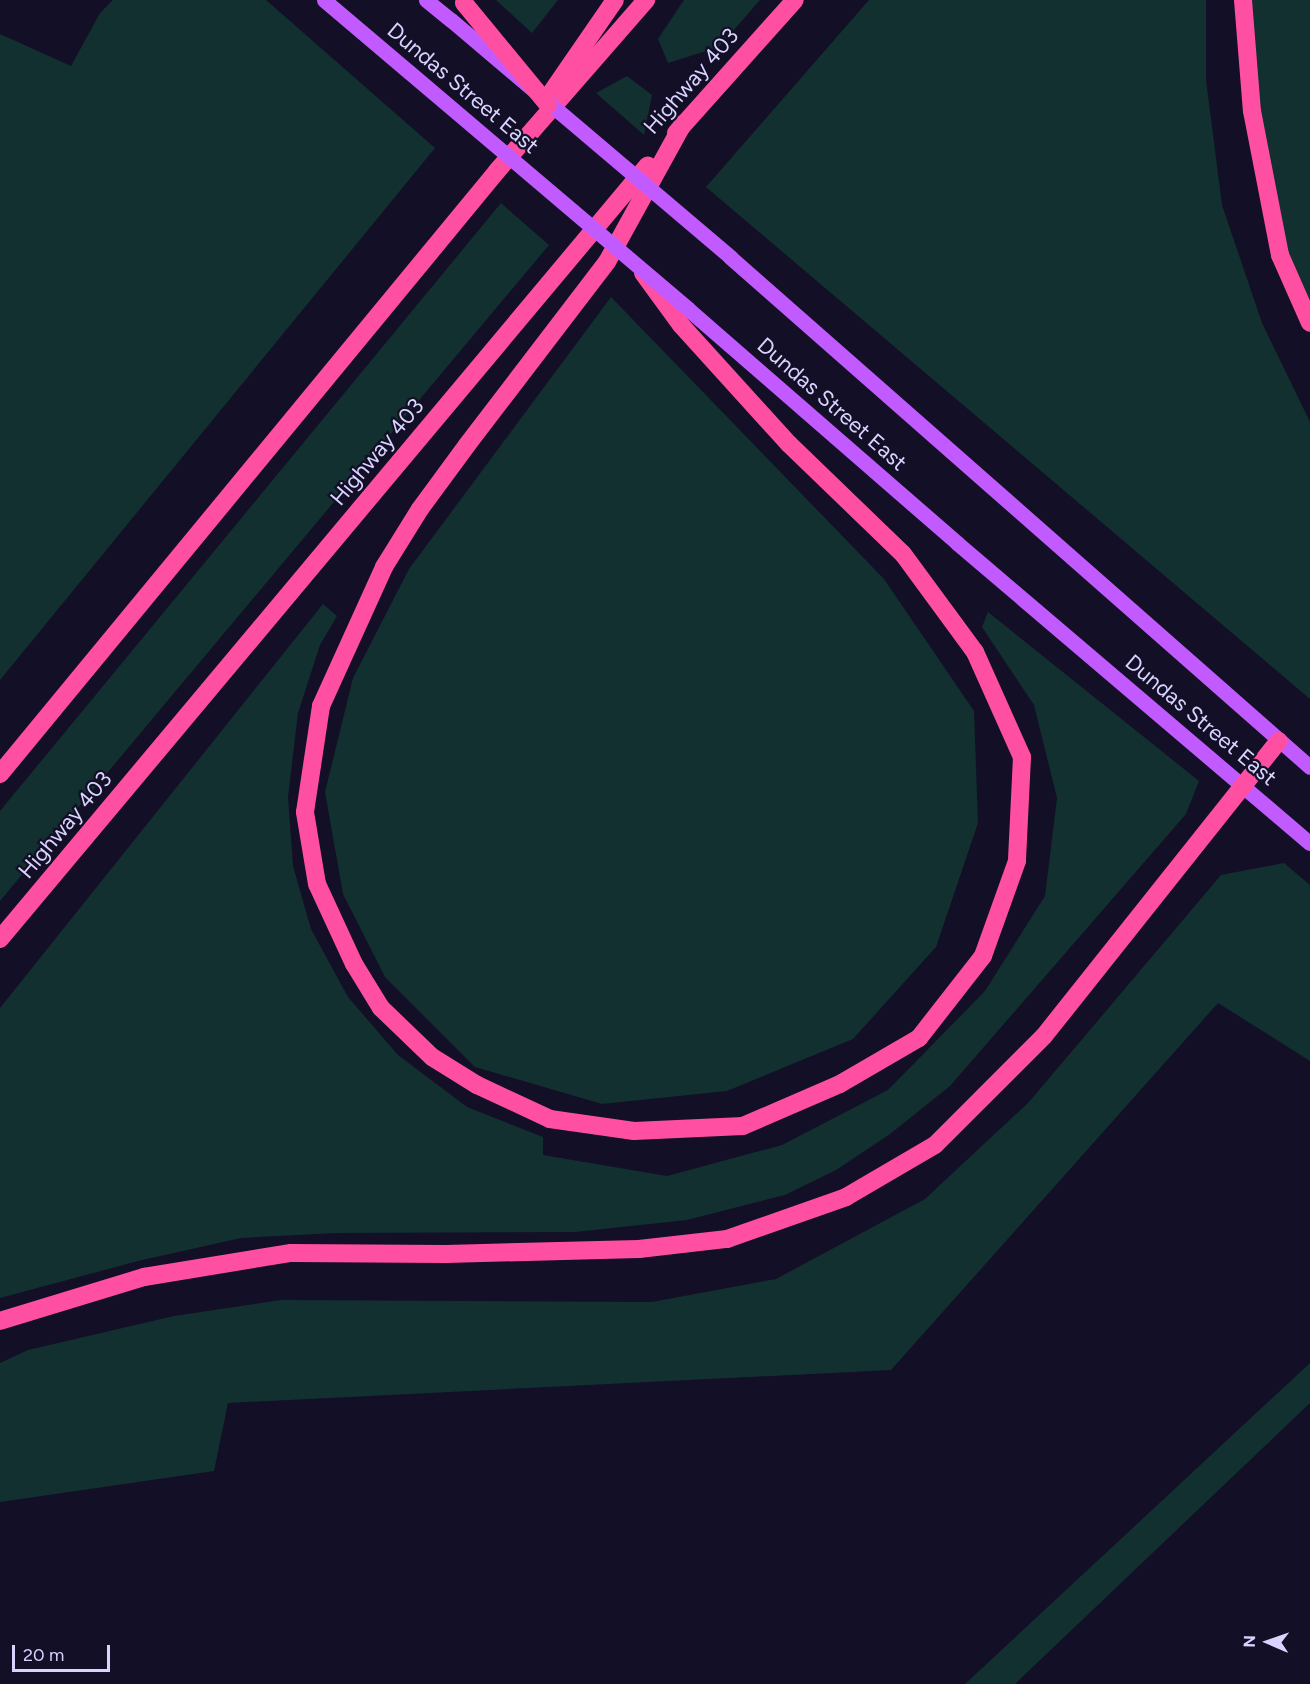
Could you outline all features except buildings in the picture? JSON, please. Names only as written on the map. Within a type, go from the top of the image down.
[{"type":"highway","points":[[497,171],[615,0]]},
{"type":"highway","points":[[0,774],[497,171],[646,0]]},
{"type":"highway","name":"Highway 403","points":[[0,939],[683,124],[795,0]]},
{"type":"highway","points":[[1243,0],[1252,111],[1280,255],[1310,323]]},
{"type":"highway","points":[[463,2],[548,105]]},
{"type":"highway","points":[[637,265],[685,317],[789,444],[903,554],[975,652],[1022,757],[1017,861],[983,956],[918,1038],[840,1084],[743,1126],[634,1131],[550,1119],[477,1085],[432,1057],[381,1008],[354,964],[317,884],[304,812],[321,706],[384,567],[433,491],[607,262],[683,124]]},
{"type":"highway","points":[[0,1321],[144,1277],[291,1253],[446,1254],[639,1249],[727,1239],[846,1197],[935,1145],[1044,1036],[1278,741]]},
{"type":"main road","name":"Dundas Street East","points":[[324,0],[637,265]]},
{"type":"main road","name":"Dundas Street East","points":[[426,0],[730,257],[1310,767]]},
{"type":"main road","name":"Dundas Street East","points":[[685,317],[966,551],[1310,843]]},
{"type":"green space","points":[[113,0],[266,0],[435,148],[0,680],[0,34],[71,66],[100,13]]},
{"type":"green space","points":[[496,0],[558,0],[532,33]]},
{"type":"green space","points":[[684,0],[760,0],[719,47],[668,63],[658,39]]},
{"type":"green space","points":[[869,0],[1206,0],[1206,80],[1222,205],[1262,323],[1310,422],[1310,699],[706,187]]},
{"type":"green space","points":[[1250,0],[1310,0],[1310,313],[1272,215],[1248,79]]},
{"type":"green space","points":[[627,76],[652,95],[644,135],[596,93]]},
{"type":"green space","points":[[501,203],[549,245],[0,901],[0,811]]},
{"type":"green space","points":[[611,297],[884,579],[974,711],[978,823],[936,947],[853,1039],[727,1091],[602,1104],[475,1067],[385,977],[343,894],[325,792],[353,678],[409,569]]},
{"type":"green space","points":[[323,604],[337,616],[320,645],[298,713],[288,797],[293,866],[311,929],[348,997],[398,1055],[467,1107],[543,1137],[543,1155],[667,1176],[782,1145],[888,1090],[985,991],[1045,896],[1057,798],[1034,705],[982,627],[988,612],[1199,781],[1186,814],[950,1086],[890,1134],[836,1170],[785,1195],[687,1220],[575,1232],[336,1233],[241,1238],[138,1261],[0,1298],[0,1008]]},
{"type":"green space","points":[[1284,863],[1310,885],[1310,1061],[1218,1003],[891,1370],[228,1403],[214,1471],[0,1502],[0,1363],[28,1350],[174,1316],[281,1300],[652,1302],[776,1279],[925,1199],[1029,1102],[1221,875]]},
{"type":"green space","points":[[1310,1363],[1310,1403],[1015,1684],[965,1684]]}]
